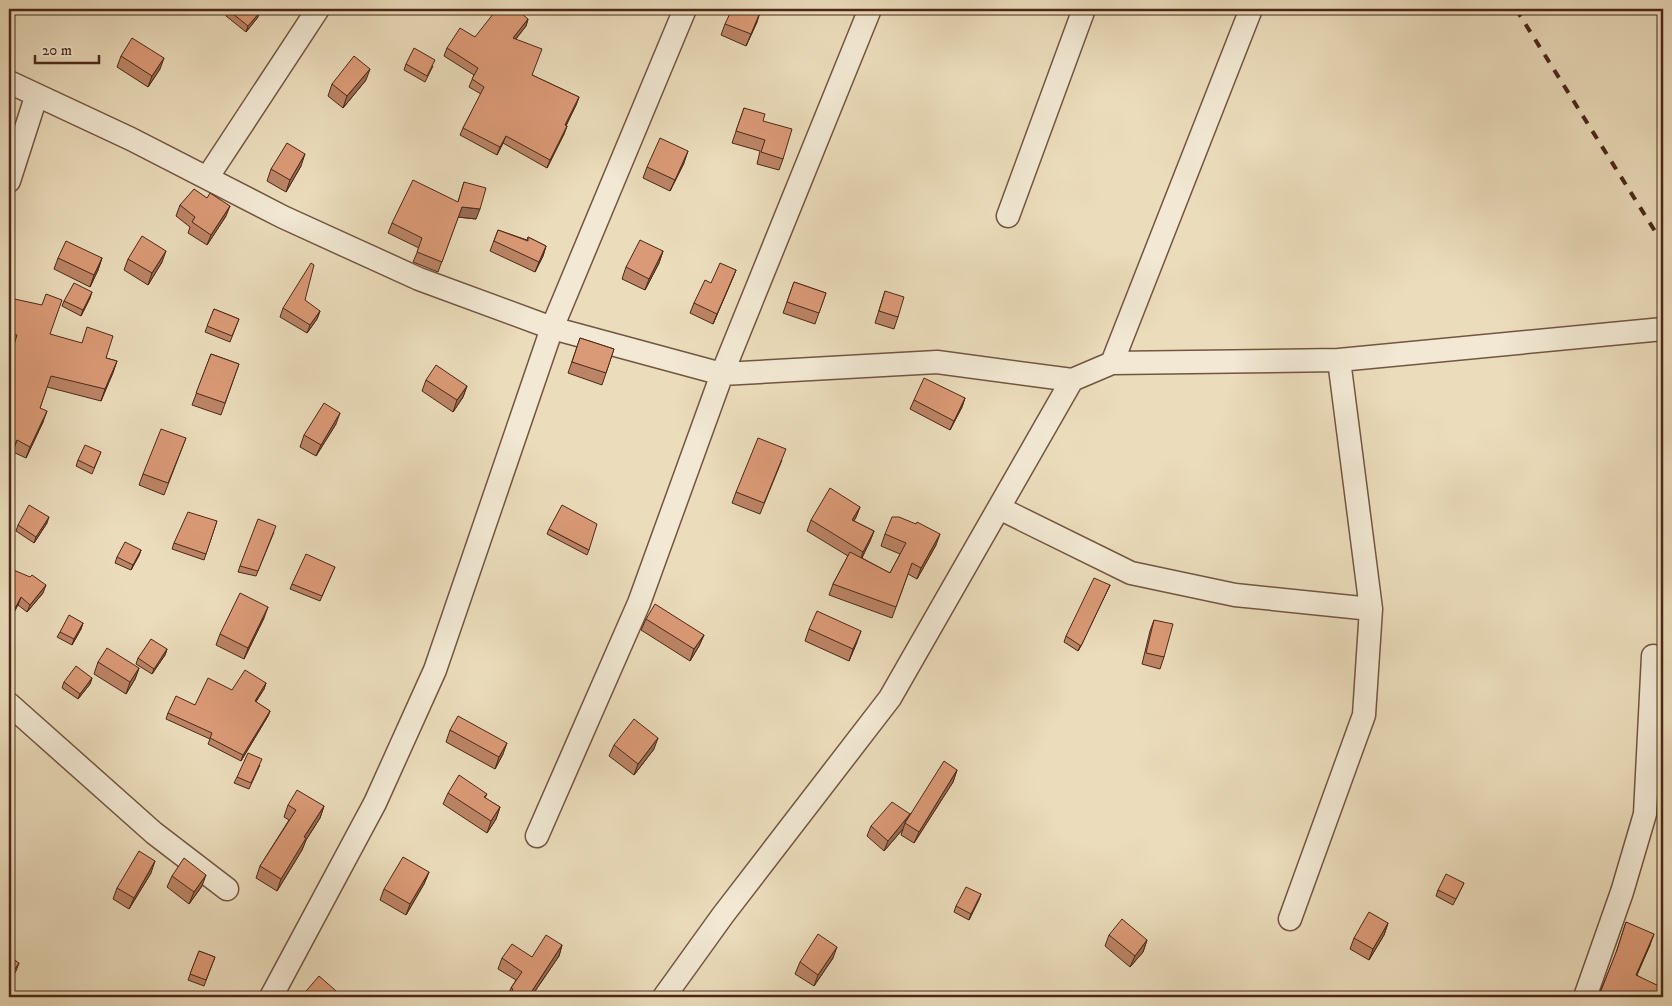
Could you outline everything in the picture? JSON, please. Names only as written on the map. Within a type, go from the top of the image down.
[{"type":"street","points":[[207,178],[318,9]]},
{"type":"street","points":[[271,997],[375,803],[435,670],[552,328],[685,9]]},
{"type":"street","points":[[538,836],[639,603],[722,374],[870,9]]},
{"type":"street","points":[[1008,216],[1084,9]]},
{"type":"street","points":[[1112,363],[1251,9]]},
{"type":"street","points":[[9,82],[36,97],[131,139],[283,217],[419,279],[552,328],[722,374],[937,362],[1072,380],[1112,363],[1339,360],[1663,329]]},
{"type":"street","points":[[9,181],[36,97]]},
{"type":"street","points":[[1290,919],[1364,715],[1371,609],[1339,360]]},
{"type":"street","points":[[664,997],[723,914],[890,698],[1072,380]]},
{"type":"street","points":[[998,508],[1131,573],[1235,596],[1371,609]]},
{"type":"street","points":[[1584,997],[1622,892],[1645,814],[1653,656]]},
{"type":"street","points":[[9,704],[154,833],[227,889]]},
{"type":"building","points":[[229,9],[256,9],[260,12],[248,26]]},
{"type":"building","points":[[497,9],[516,9],[528,19],[513,38],[542,49],[532,75],[579,97],[550,160],[506,136],[500,147],[463,128],[484,87],[472,79],[478,68],[447,48],[460,28],[475,37]]},
{"type":"building","points":[[732,9],[761,10],[751,34],[725,24]]},
{"type":"building","points":[[132,38],[164,58],[152,76],[121,56]]},
{"type":"building","points":[[414,48],[435,60],[427,76],[406,64]]},
{"type":"building","points":[[354,56],[370,69],[347,96],[332,84]]},
{"type":"building","points":[[744,108],[765,114],[763,121],[792,129],[783,159],[761,152],[765,140],[736,131]]},
{"type":"building","points":[[660,138],[688,151],[675,180],[647,167]]},
{"type":"building","points":[[287,143],[305,154],[290,180],[271,169]]},
{"type":"building","points":[[413,180],[458,202],[464,182],[486,188],[480,209],[462,207],[442,262],[417,252],[422,238],[392,223]]},
{"type":"building","points":[[194,189],[207,198],[210,193],[230,206],[211,235],[192,222],[195,217],[180,205]]},
{"type":"building","points":[[498,230],[528,241],[528,237],[546,246],[539,262],[494,241]]},
{"type":"building","points":[[142,236],[166,251],[152,273],[128,259]]},
{"type":"building","points":[[640,240],[663,251],[649,279],[626,267]]},
{"type":"building","points":[[66,241],[102,258],[94,275],[58,258]]},
{"type":"building","points":[[311,263],[314,265],[305,300],[320,311],[310,325],[283,308]]},
{"type":"building","points":[[720,263],[736,270],[717,314],[694,303],[705,280],[711,283]]},
{"type":"building","points":[[794,282],[826,293],[819,313],[787,302]]},
{"type":"building","points":[[74,283],[92,292],[83,310],[64,301]]},
{"type":"building","points":[[885,291],[904,297],[898,317],[879,311]]},
{"type":"building","points":[[46,294],[62,300],[50,334],[82,343],[87,327],[113,336],[106,358],[117,361],[105,389],[51,376],[40,408],[47,411],[30,447],[17,440],[9,455],[9,421],[14,409],[9,407],[9,361],[17,335],[9,333],[10,298],[42,305]]},
{"type":"building","points":[[214,309],[239,319],[232,336],[207,326]]},
{"type":"building","points":[[580,338],[614,349],[606,373],[572,362]]},
{"type":"building","points":[[211,354],[239,364],[225,403],[196,393]]},
{"type":"building","points":[[436,365],[467,386],[457,400],[426,380]]},
{"type":"building","points":[[924,378],[965,398],[954,421],[914,400]]},
{"type":"building","points":[[324,403],[340,413],[321,445],[304,435]]},
{"type":"building","points":[[161,429],[186,438],[168,483],[143,474]]},
{"type":"building","points":[[758,438],[786,449],[764,503],[736,492]]},
{"type":"building","points":[[85,445],[101,452],[94,468],[78,460]]},
{"type":"building","points":[[830,488],[860,507],[852,520],[874,531],[863,552],[811,520]]},
{"type":"building","points":[[29,505],[49,517],[36,537],[18,525]]},
{"type":"building","points":[[562,505],[597,524],[589,550],[549,529]]},
{"type":"building","points":[[188,512],[217,521],[206,554],[174,543]]},
{"type":"building","points":[[892,517],[899,517],[916,524],[917,522],[940,534],[921,568],[912,563],[896,607],[833,584],[850,552],[890,573],[906,543],[885,534]]},
{"type":"building","points":[[258,519],[276,526],[258,571],[240,566]]},
{"type":"building","points":[[125,542],[141,550],[133,565],[117,557]]},
{"type":"building","points":[[306,554],[335,567],[322,596],[292,584]]},
{"type":"building","points":[[9,568],[30,577],[32,575],[46,585],[30,605],[21,597],[9,620]]},
{"type":"building","points":[[1094,578],[1110,585],[1081,646],[1066,636]]},
{"type":"building","points":[[240,593],[268,607],[248,648],[220,634]]},
{"type":"building","points":[[655,604],[704,635],[694,649],[646,619]]},
{"type":"building","points":[[817,611],[861,631],[853,649],[809,629]]},
{"type":"building","points":[[69,615],[83,623],[74,639],[60,632]]},
{"type":"building","points":[[1154,620],[1173,624],[1164,657],[1146,653]]},
{"type":"building","points":[[151,639],[167,649],[154,669],[138,658]]},
{"type":"building","points":[[107,648],[139,668],[130,682],[98,662]]},
{"type":"building","points":[[76,666],[92,678],[80,694],[64,682]]},
{"type":"building","points":[[245,670],[266,683],[255,701],[270,711],[243,755],[210,738],[212,733],[168,713],[176,696],[195,705],[208,678],[232,690]]},
{"type":"building","points":[[458,716],[507,743],[499,757],[450,730]]},
{"type":"building","points":[[634,719],[658,738],[638,764],[614,745]]},
{"type":"building","points":[[248,753],[262,759],[251,783],[237,777]]},
{"type":"building","points":[[944,761],[957,770],[919,832],[905,823]]},
{"type":"building","points":[[459,775],[487,794],[484,797],[500,807],[491,821],[448,793]]},
{"type":"building","points":[[297,790],[324,806],[281,879],[260,866],[296,810],[288,805]]},
{"type":"building","points":[[892,802],[910,814],[888,841],[871,826]]},
{"type":"building","points":[[139,851],[155,861],[134,898],[117,888]]},
{"type":"building","points":[[403,857],[429,872],[410,904],[384,889]]},
{"type":"building","points":[[184,858],[206,875],[194,892],[172,876]]},
{"type":"building","points":[[1446,874],[1464,883],[1456,899],[1438,890]]},
{"type":"building","points":[[966,887],[981,894],[971,914],[956,906]]},
{"type":"building","points":[[1369,912],[1388,923],[1373,949],[1354,938]]},
{"type":"building","points":[[1122,919],[1147,940],[1135,956],[1109,935]]},
{"type":"building","points":[[1626,922],[1654,934],[1636,975],[1663,988],[1663,997],[1607,997],[1600,993]]},
{"type":"building","points":[[818,934],[837,947],[818,975],[800,962]]},
{"type":"building","points":[[546,935],[562,945],[528,997],[509,997],[513,989],[511,988],[522,972],[502,958],[512,944],[532,957]]},
{"type":"building","points":[[199,951],[215,957],[206,980],[190,974]]},
{"type":"building","points":[[9,956],[19,963],[9,978]]},
{"type":"building","points":[[319,976],[343,997],[301,997]]},
{"type":"railway","points":[[1516,9],[1663,244]]}]
